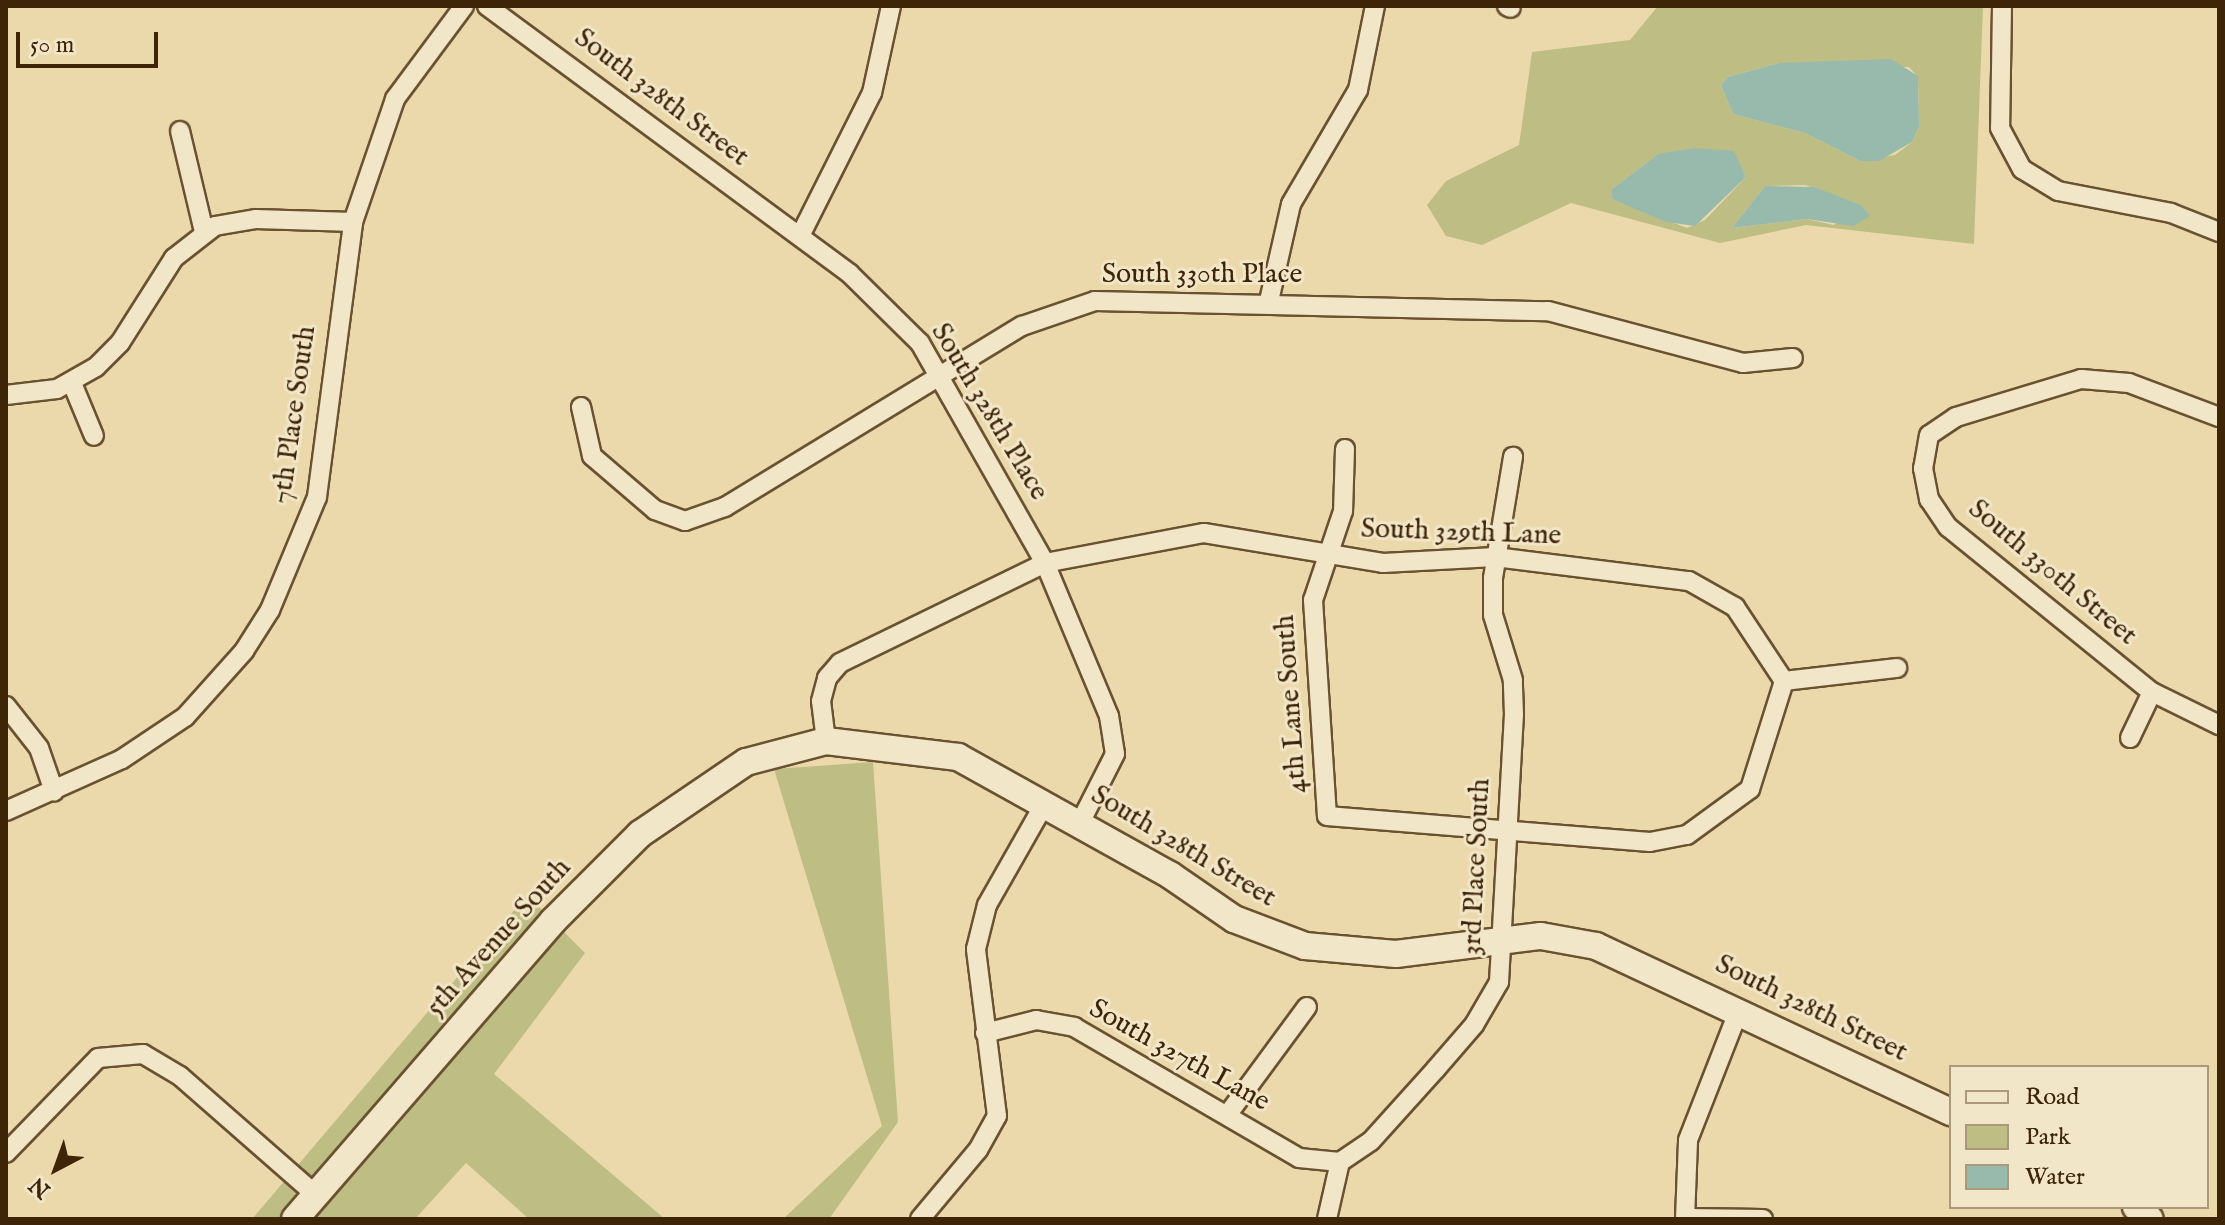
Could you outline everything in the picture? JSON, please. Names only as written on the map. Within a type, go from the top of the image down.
[{"type":"street","name":"7th Place South","points":[[6,811],[122,759],[185,717],[244,651],[270,610],[317,497],[353,222],[400,90],[464,6]]},
{"type":"street","name":"South 328th Street","points":[[487,6],[700,169],[800,236]]},
{"type":"street","points":[[800,236],[872,93],[891,6]]},
{"type":"street","points":[[1269,301],[1291,204],[1358,90],[1375,6]]},
{"type":"street","points":[[2002,6],[1998,59],[2003,138],[2032,177],[2076,196],[2157,210],[2219,232]]},
{"type":"street","points":[[180,131],[204,232]]},
{"type":"street","points":[[6,395],[72,383],[114,351],[161,276],[204,232],[240,219],[353,222]]},
{"type":"street","name":"South 328th Place","points":[[800,236],[886,306],[941,375],[1045,563],[1115,733],[1110,772],[1080,823]]},
{"type":"street","name":"South 330th Place","points":[[581,407],[592,456],[655,510],[685,521],[725,507],[1022,326],[1070,306],[1136,298],[1548,311],[1743,363],[1793,358]]},
{"type":"street","name":"South 330th Street","points":[[2219,417],[2129,383],[2081,379],[2027,391],[1956,417],[1929,435],[1923,468],[1929,499],[1948,527],[2152,692],[2219,725]]},
{"type":"street","points":[[72,383],[94,436]]},
{"type":"street","name":"4th Lane South","points":[[1345,449],[1343,511],[1313,600],[1327,816],[1504,827]]},
{"type":"street","name":"3rd Place South","points":[[1340,1162],[1378,1134],[1474,1025],[1499,982],[1504,941],[1504,827],[1514,715],[1513,680],[1493,615],[1495,557],[1513,457]]},
{"type":"street","name":"South 329th Lane","points":[[1045,563],[1204,533],[1383,563],[1495,557],[1689,581],[1735,607],[1784,681]]},
{"type":"street","points":[[826,741],[821,701],[827,678],[840,663],[1045,563]]},
{"type":"street","points":[[1504,827],[1650,842],[1687,835],[1750,789],[1784,681],[1897,668]]},
{"type":"street","points":[[2130,738],[2152,692]]},
{"type":"street","points":[[6,706],[39,748],[54,791]]},
{"type":"street","name":"South 328th Street","points":[[789,747],[826,741],[958,757],[1080,823],[1234,919],[1305,946],[1364,955],[1555,937],[1596,946],[1739,1010],[1949,1111]]},
{"type":"street","name":"5th Avenue South","points":[[295,1219],[553,921],[630,843],[714,779],[789,747]]},
{"type":"street","points":[[920,1219],[995,1122],[976,974],[980,928],[1045,803]]},
{"type":"street","points":[[1228,1114],[1307,1007]]},
{"type":"street","points":[[1739,1010],[1688,1140],[1686,1218],[1763,1219]]},
{"type":"street","name":"South 327th Lane","points":[[985,1033],[1036,1020],[1074,1027],[1299,1158],[1340,1162]]},
{"type":"street","points":[[6,1153],[98,1058],[143,1054],[180,1076],[316,1195]]},
{"type":"street","points":[[1327,1219],[1340,1162]]},
{"type":"green space","points":[[1658,6],[1983,6],[1974,244],[1806,225],[1720,243],[1571,203],[1482,245],[1446,236],[1427,205],[1446,181],[1519,145],[1532,52],[1630,40]],"holes":[[[1779,63],[1909,67],[1918,77],[1919,127],[1912,142],[1895,155],[1860,161],[1805,133],[1733,114],[1721,85],[1728,77]],[[1658,154],[1736,157],[1746,177],[1705,220],[1687,228],[1612,199],[1612,189]],[[1805,185],[1861,205],[1834,225],[1807,219],[1732,228],[1765,186]]]},
{"type":"green space","points":[[873,762],[898,1122],[829,1219],[783,1219],[882,1126],[774,769]]},
{"type":"green space","points":[[527,895],[585,953],[494,1074],[665,1219],[529,1219],[466,1163],[415,1219],[252,1219]]},
{"type":"water","points":[[1891,59],[1918,76],[1919,127],[1912,142],[1879,161],[1860,161],[1805,133],[1733,114],[1721,85],[1728,77],[1779,63]]},
{"type":"water","points":[[1695,148],[1734,151],[1746,177],[1695,226],[1666,222],[1612,199],[1612,189],[1658,154]]},
{"type":"water","points":[[1765,186],[1814,187],[1861,205],[1870,216],[1853,226],[1807,219],[1732,228]]}]
